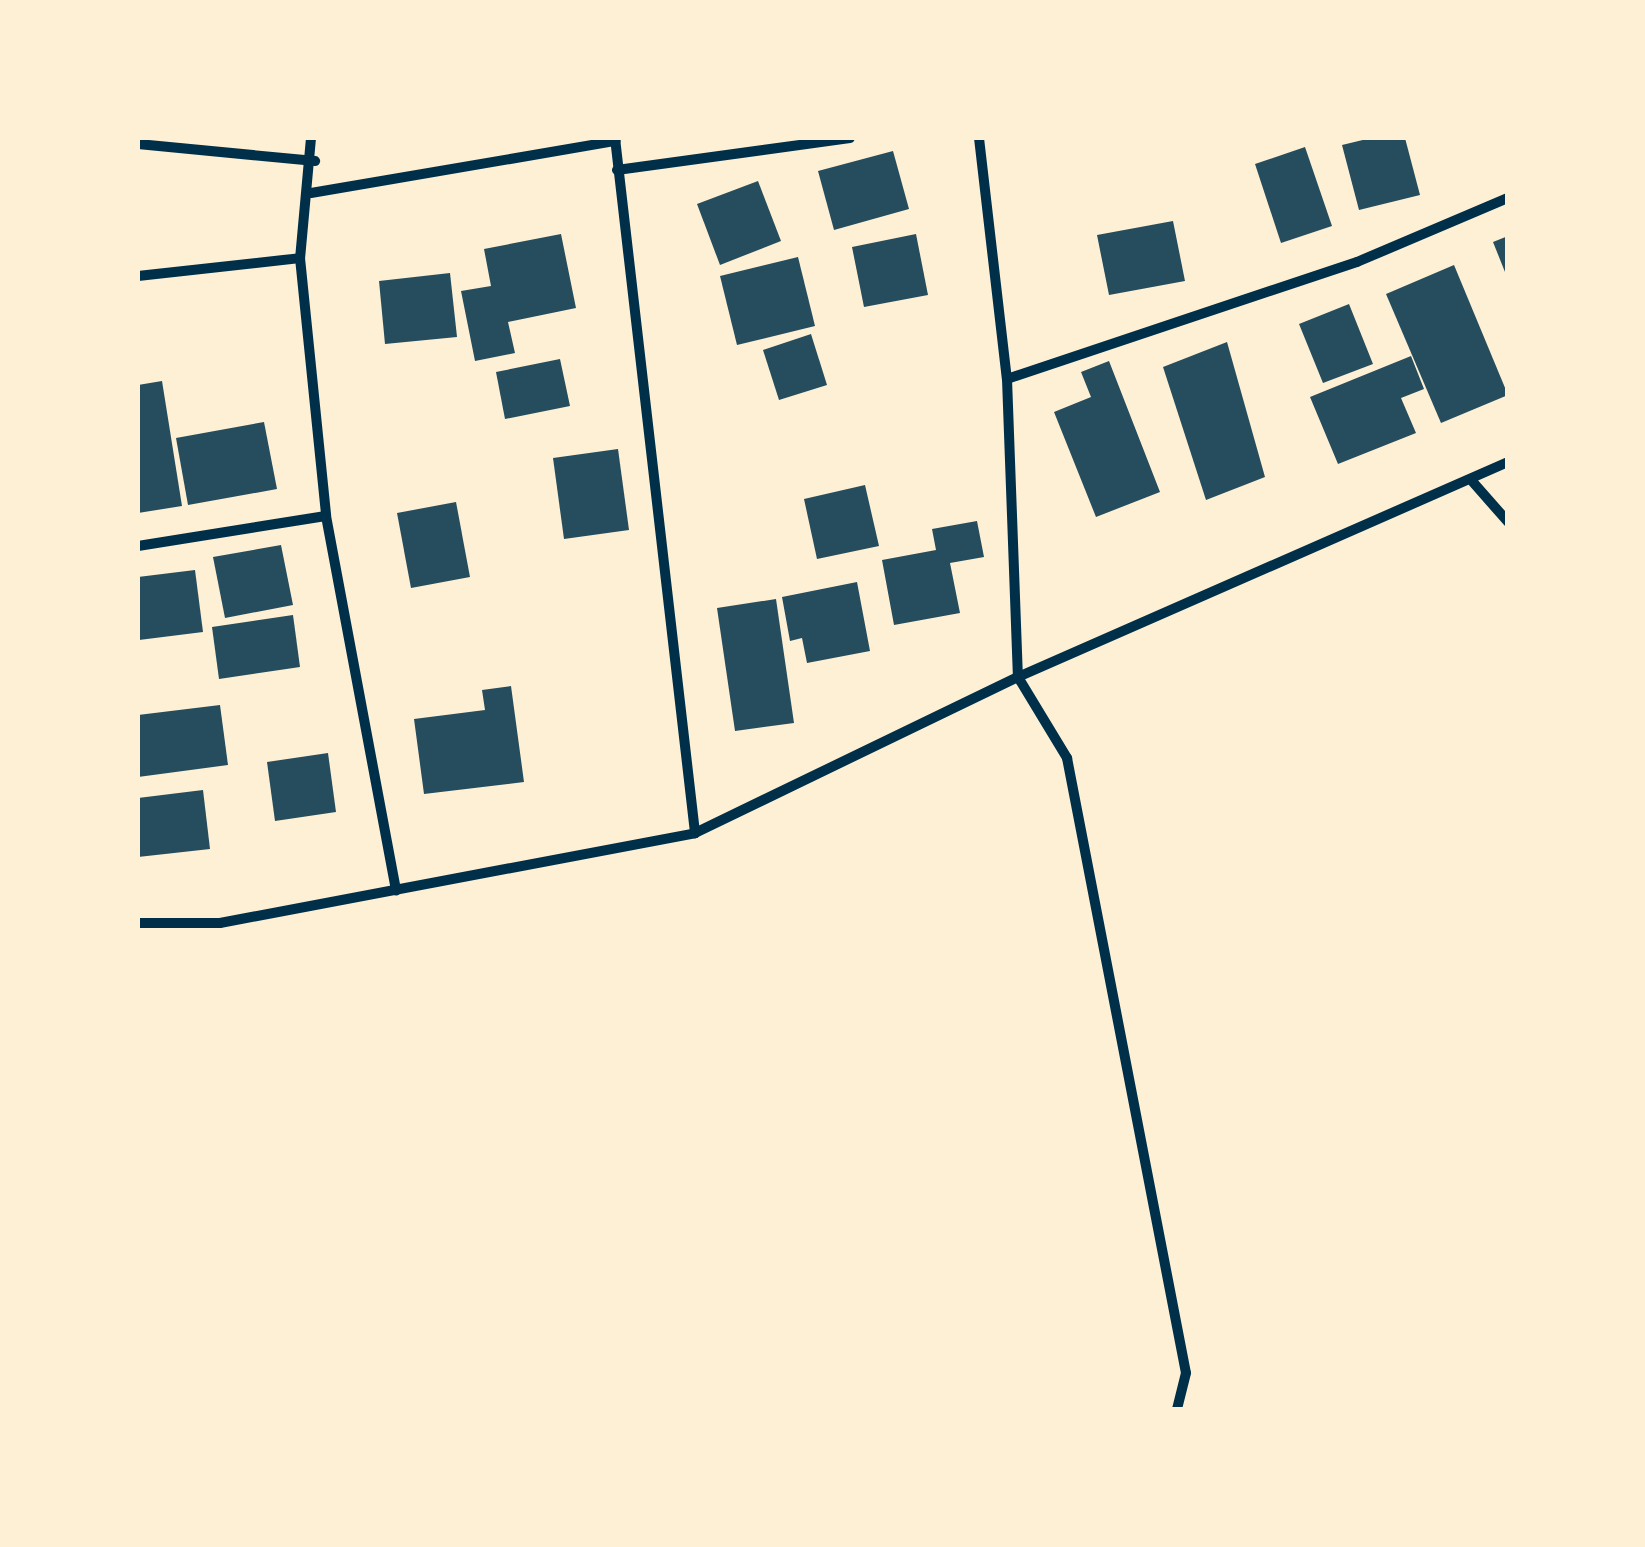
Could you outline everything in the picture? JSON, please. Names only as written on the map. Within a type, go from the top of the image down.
[{"type":"street","points":[[311,138],[314,161],[300,258],[326,516],[396,891]]},
{"type":"street","points":[[617,170],[850,138]]},
{"type":"street","points":[[978,138],[1006,379],[1018,678],[1066,758],[1186,1373],[1177,1410]]},
{"type":"street","points":[[311,193],[616,139],[695,832]]},
{"type":"street","points":[[138,144],[314,161]]},
{"type":"street","points":[[1006,379],[1357,262],[1508,198]]},
{"type":"street","points":[[138,276],[300,258]]},
{"type":"street","points":[[138,924],[220,923],[695,832],[1018,678],[1508,462]]},
{"type":"street","points":[[1472,481],[1508,522]]},
{"type":"street","points":[[138,546],[326,516]]},
{"type":"building","points":[[1371,138],[1405,138],[1420,195],[1359,210],[1342,145]]},
{"type":"building","points":[[1305,147],[1332,226],[1281,243],[1255,164]]},
{"type":"building","points":[[893,151],[909,209],[834,230],[818,171]]},
{"type":"building","points":[[758,181],[781,241],[720,265],[697,204]]},
{"type":"building","points":[[1173,221],[1185,281],[1109,295],[1097,235]]},
{"type":"building","points":[[561,234],[576,308],[508,322],[515,353],[475,361],[461,291],[491,286],[484,249]]},
{"type":"building","points":[[916,234],[928,295],[864,307],[852,247]]},
{"type":"building","points":[[1508,236],[1508,277],[1507,277],[1493,242]]},
{"type":"building","points":[[798,257],[815,326],[737,345],[720,276]]},
{"type":"building","points":[[1454,265],[1508,395],[1441,423],[1386,294]]},
{"type":"building","points":[[450,273],[457,337],[385,344],[379,281]]},
{"type":"building","points":[[1349,304],[1373,364],[1323,383],[1299,324]]},
{"type":"building","points":[[811,334],[827,385],[779,400],[763,350]]},
{"type":"building","points":[[1227,342],[1265,477],[1206,500],[1163,367]]},
{"type":"building","points":[[1411,356],[1424,389],[1401,398],[1416,433],[1338,464],[1310,397]]},
{"type":"building","points":[[560,359],[570,406],[505,419],[496,372]]},
{"type":"building","points":[[1109,361],[1160,492],[1096,517],[1054,412],[1091,397],[1081,372]]},
{"type":"building","points":[[162,381],[182,506],[138,513],[138,385]]},
{"type":"building","points":[[264,422],[277,489],[188,505],[176,438]]},
{"type":"building","points":[[618,449],[629,530],[564,539],[553,458]]},
{"type":"building","points":[[865,485],[879,546],[817,559],[804,499]]},
{"type":"building","points":[[456,502],[470,577],[411,588],[397,513]]},
{"type":"building","points":[[977,521],[984,557],[950,563],[960,613],[894,625],[882,560],[936,550],[932,529]]},
{"type":"building","points":[[281,545],[293,605],[225,618],[213,557]]},
{"type":"building","points":[[195,570],[203,632],[139,640],[138,577]]},
{"type":"building","points":[[857,582],[870,651],[807,663],[802,638],[790,641],[782,597]]},
{"type":"building","points":[[776,599],[794,723],[735,731],[717,608]]},
{"type":"building","points":[[293,615],[300,667],[219,679],[212,627]]},
{"type":"building","points":[[511,686],[524,782],[424,794],[414,719],[485,710],[482,690]]},
{"type":"building","points":[[220,705],[228,765],[138,777],[138,715]]},
{"type":"building","points":[[328,753],[336,812],[275,821],[267,762]]},
{"type":"building","points":[[203,790],[210,849],[138,857],[138,798]]}]
